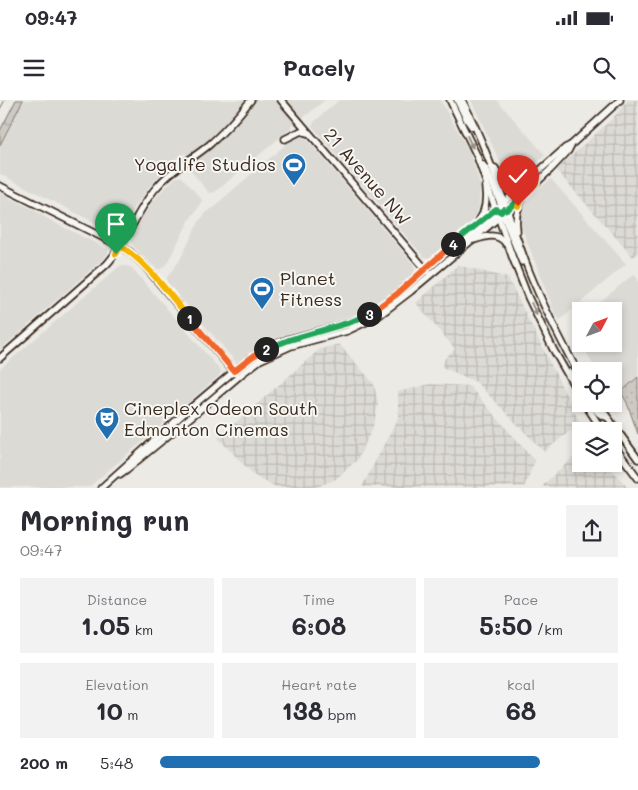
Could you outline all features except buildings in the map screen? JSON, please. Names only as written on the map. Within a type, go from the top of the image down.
[{"type":"main road","points":[[0,358],[107,264],[116,254],[139,211],[156,188],[180,166],[209,145],[251,100]]},
{"type":"main road","name":"21 Avenue NW","points":[[281,100],[430,274]]},
{"type":"main road","points":[[450,100],[477,156],[487,172],[524,267],[536,287]]},
{"type":"main road","points":[[457,100],[467,120],[481,140],[502,210],[509,248],[528,297],[572,382]]},
{"type":"main road","points":[[462,100],[497,172],[506,182],[519,184],[525,181],[565,148],[571,146]]},
{"type":"main road","points":[[572,362],[536,287],[518,236],[517,208],[521,200],[571,146],[620,100]]},
{"type":"main road","points":[[285,139],[297,132],[304,131],[318,142]]},
{"type":"main road","points":[[477,156],[502,210]]},
{"type":"main road","points":[[236,374],[252,357],[269,347],[365,317],[387,302],[480,220],[486,206],[481,168]]},
{"type":"main road","points":[[101,488],[171,424],[236,374],[278,351],[347,331],[377,318],[468,243],[543,168]]},
{"type":"main road","points":[[465,234],[502,210],[535,174]]},
{"type":"main road","points":[[447,260],[455,250],[536,183]]},
{"type":"main road","points":[[0,186],[120,246],[134,255],[236,374]]},
{"type":"main road","points":[[468,243],[484,236],[494,236],[502,239],[509,248]]},
{"type":"main road","points":[[557,356],[572,377]]},
{"type":"main road","points":[[597,412],[606,417]]},
{"type":"main road","points":[[603,412],[638,459]]},
{"type":"main road","points":[[622,457],[638,478]]},
{"type":"shaded area","points":[[15,100],[325,100],[293,124],[290,129],[215,192],[209,193],[191,171],[192,167],[186,154],[183,154],[174,160],[173,165],[149,187],[134,208],[121,233],[117,234],[0,174],[0,128]]},
{"type":"shaded area","points":[[339,100],[440,100],[470,152],[480,185],[479,206],[475,221],[432,258],[424,257],[312,126]]},
{"type":"shaded area","points":[[471,100],[497,100],[545,155],[523,176],[507,177]]},
{"type":"shaded area","points":[[628,100],[638,100],[638,253],[633,257],[556,170],[613,118]]},
{"type":"shaded area","points":[[298,134],[303,135],[413,264],[415,270],[413,275],[370,308],[355,315],[272,339],[236,362],[167,282],[167,277],[180,260],[199,221],[208,211],[218,205],[219,202]]},
{"type":"shaded area","points":[[176,177],[182,177],[202,200],[167,263],[161,269],[157,269],[132,245],[131,241],[150,206]]},
{"type":"shaded area","points":[[551,179],[626,264],[581,302],[572,302],[572,310],[560,320],[555,314],[521,226],[521,209],[524,201]]},
{"type":"shaded area","points":[[0,193],[108,249],[108,253],[0,350]]},
{"type":"shaded area","points":[[121,265],[131,267],[221,371],[219,376],[89,487],[0,487],[0,369]]},
{"type":"shaded area","points":[[458,265],[508,278],[572,407],[572,412],[575,412],[580,422],[572,422],[572,429],[544,452],[476,382],[442,367],[445,358],[455,349],[416,303]]},
{"type":"shaded area","points":[[634,274],[638,279],[638,377],[622,391],[622,362],[591,362],[586,352],[622,352],[622,302],[600,302]]},
{"type":"shaded area","points":[[339,344],[374,384],[378,404],[373,427],[358,459],[336,479],[317,487],[276,487],[254,475],[218,438],[320,349]]},
{"type":"shaded area","points":[[430,384],[469,386],[535,461],[524,487],[362,487],[398,418],[398,392]]},
{"type":"shaded area","points":[[572,458],[572,472],[614,472],[627,487],[543,487]]},
{"type":"green space","points":[[16,100],[23,100],[0,145],[0,131]]},
{"type":"green space","points":[[638,377],[638,434],[622,394],[622,391]]},
{"type":"waterway","points":[[0,109],[5,100]]},
{"type":"place","name":"Yogalife Studios","points":[[294,186]]},
{"type":"place","name":"Planet Fitness","points":[[262,310]]},
{"type":"place","name":"Cineplex Odeon South Edmonton Cinemas","points":[[107,440]]},
{"type":"route","points":[[116,254],[120,246],[138,259],[234,371],[269,347],[351,322],[377,310],[492,211],[496,209],[501,212],[503,209],[507,210],[536,183],[523,197],[518,206]]}]
